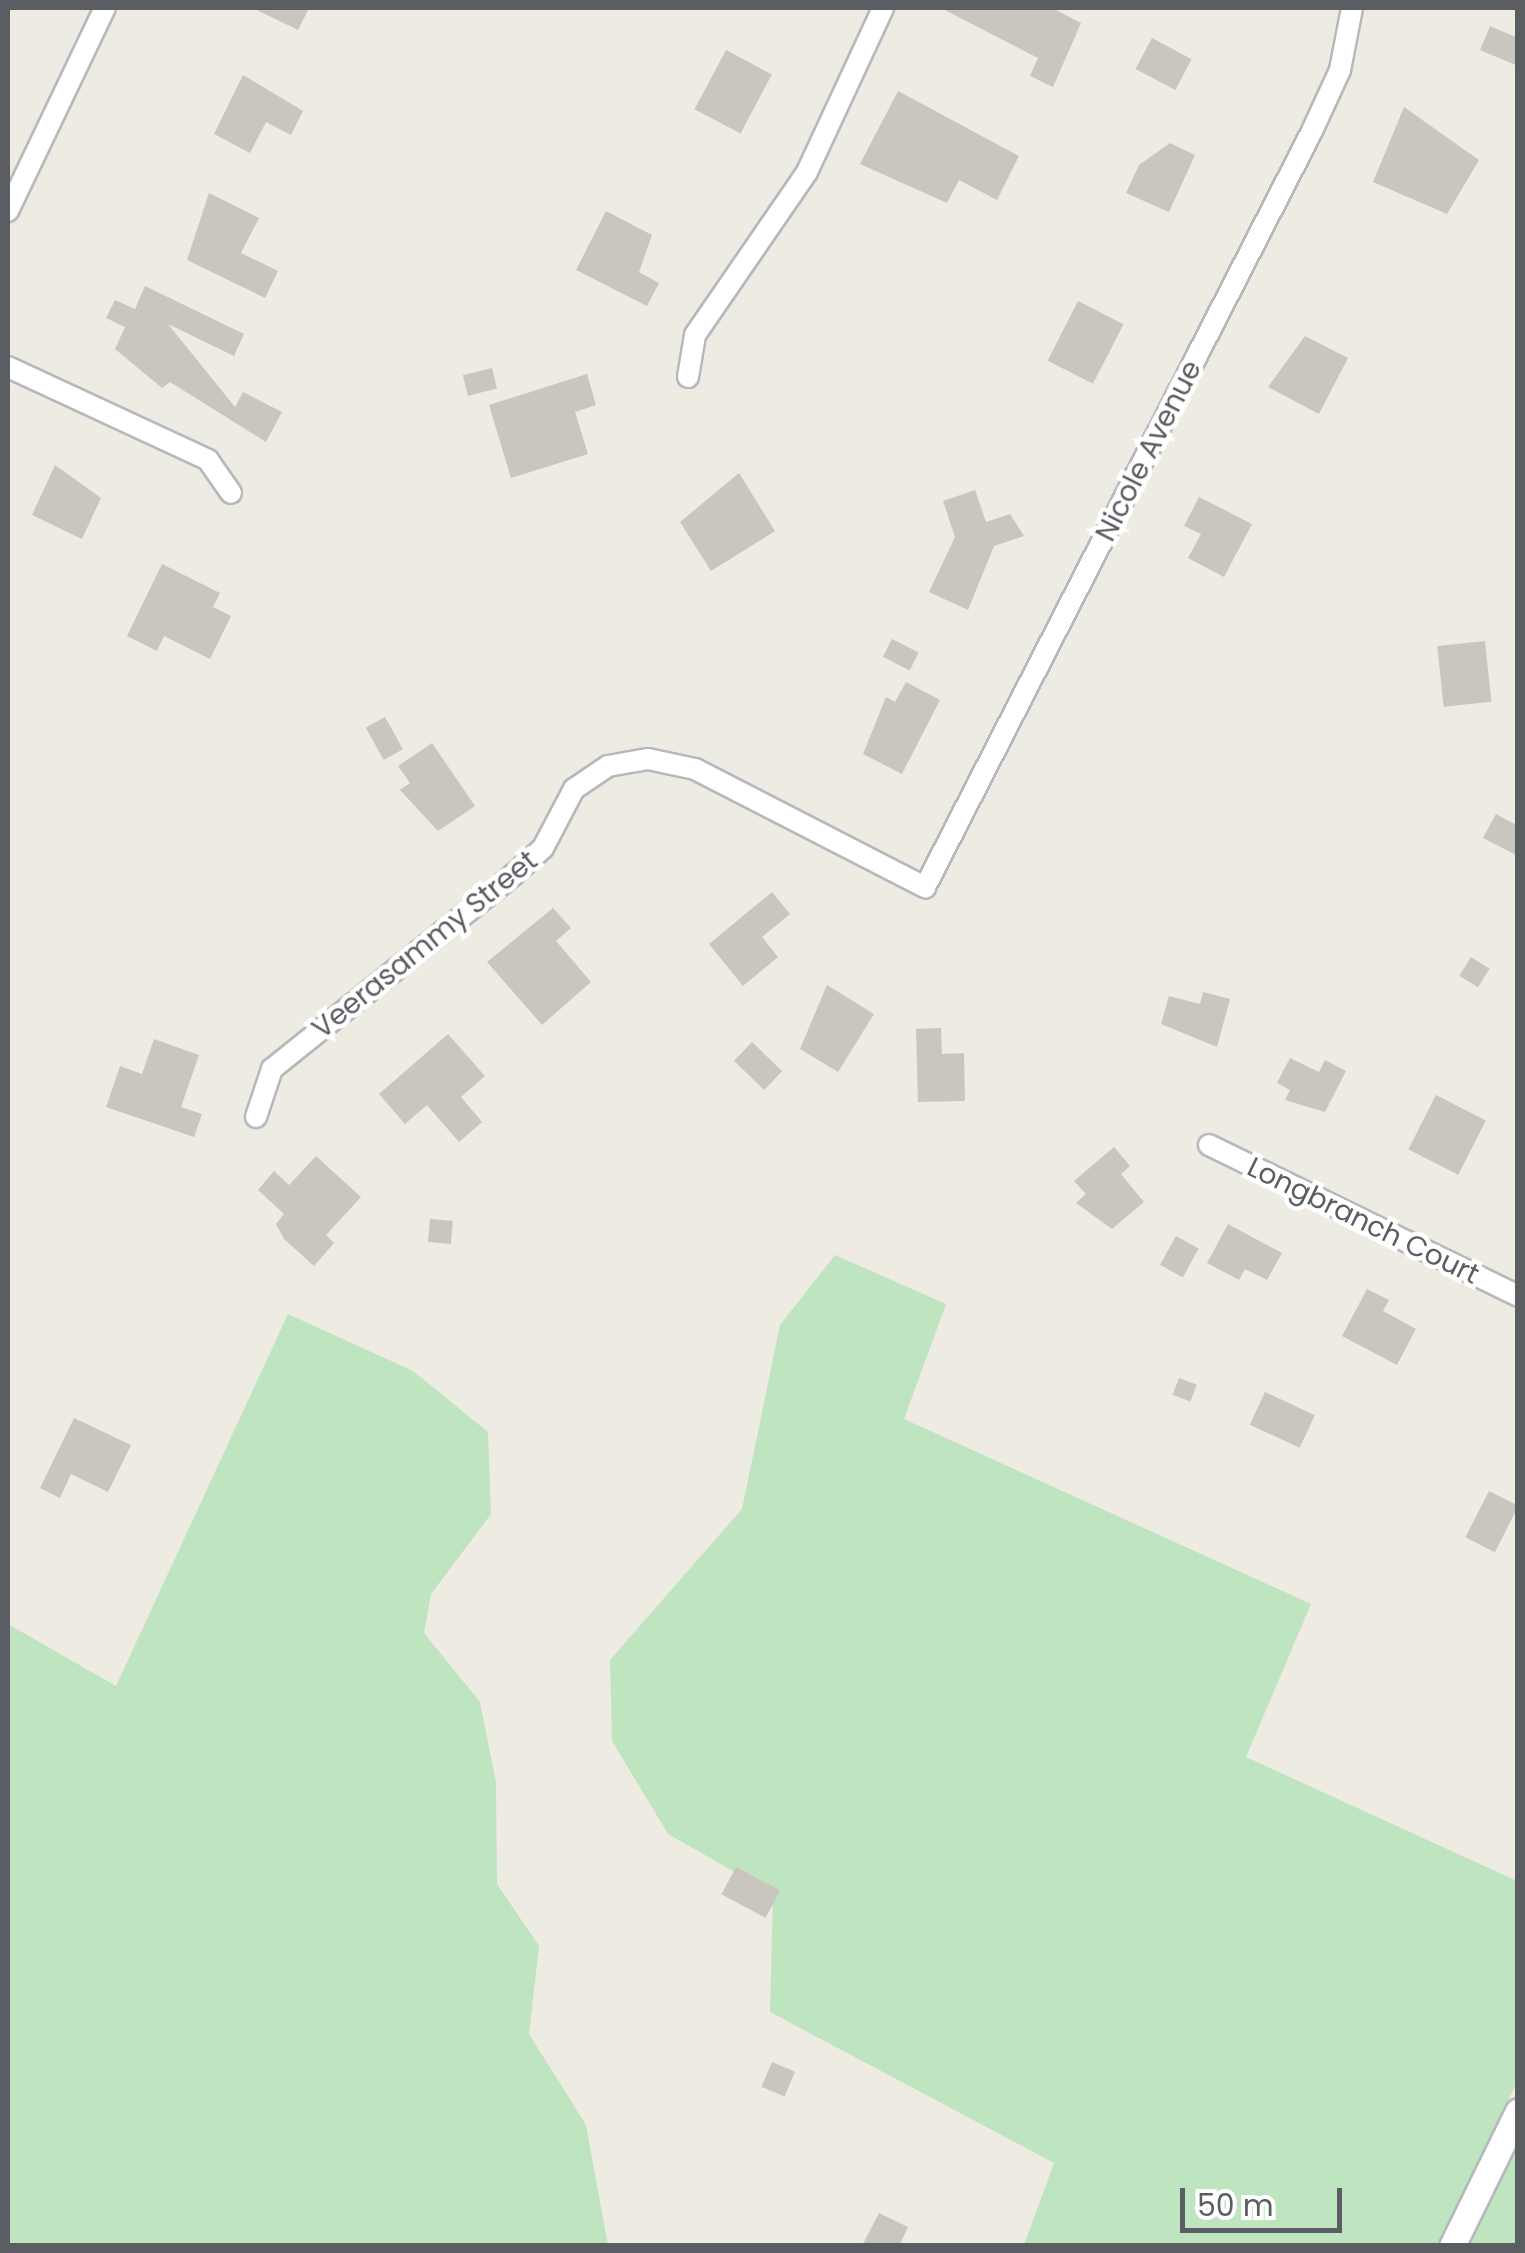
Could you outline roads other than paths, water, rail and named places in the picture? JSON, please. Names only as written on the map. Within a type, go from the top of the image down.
[{"type":"street","points":[[8,211],[105,8]]},
{"type":"street","points":[[688,377],[695,335],[807,172],[883,8]]},
{"type":"street","name":"Nicole Avenue","points":[[925,887],[1312,130],[1340,70],[1352,8]]},
{"type":"street","points":[[8,367],[208,460],[232,493]]},
{"type":"street","name":"Veerasammy Street","points":[[256,1116],[272,1069],[544,848],[574,789],[608,766],[648,760],[695,769],[925,887]]},
{"type":"street","name":"Longbranch Court","points":[[1209,1146],[1518,1296]]},
{"type":"street","points":[[1452,2246],[1518,2111]]}]
